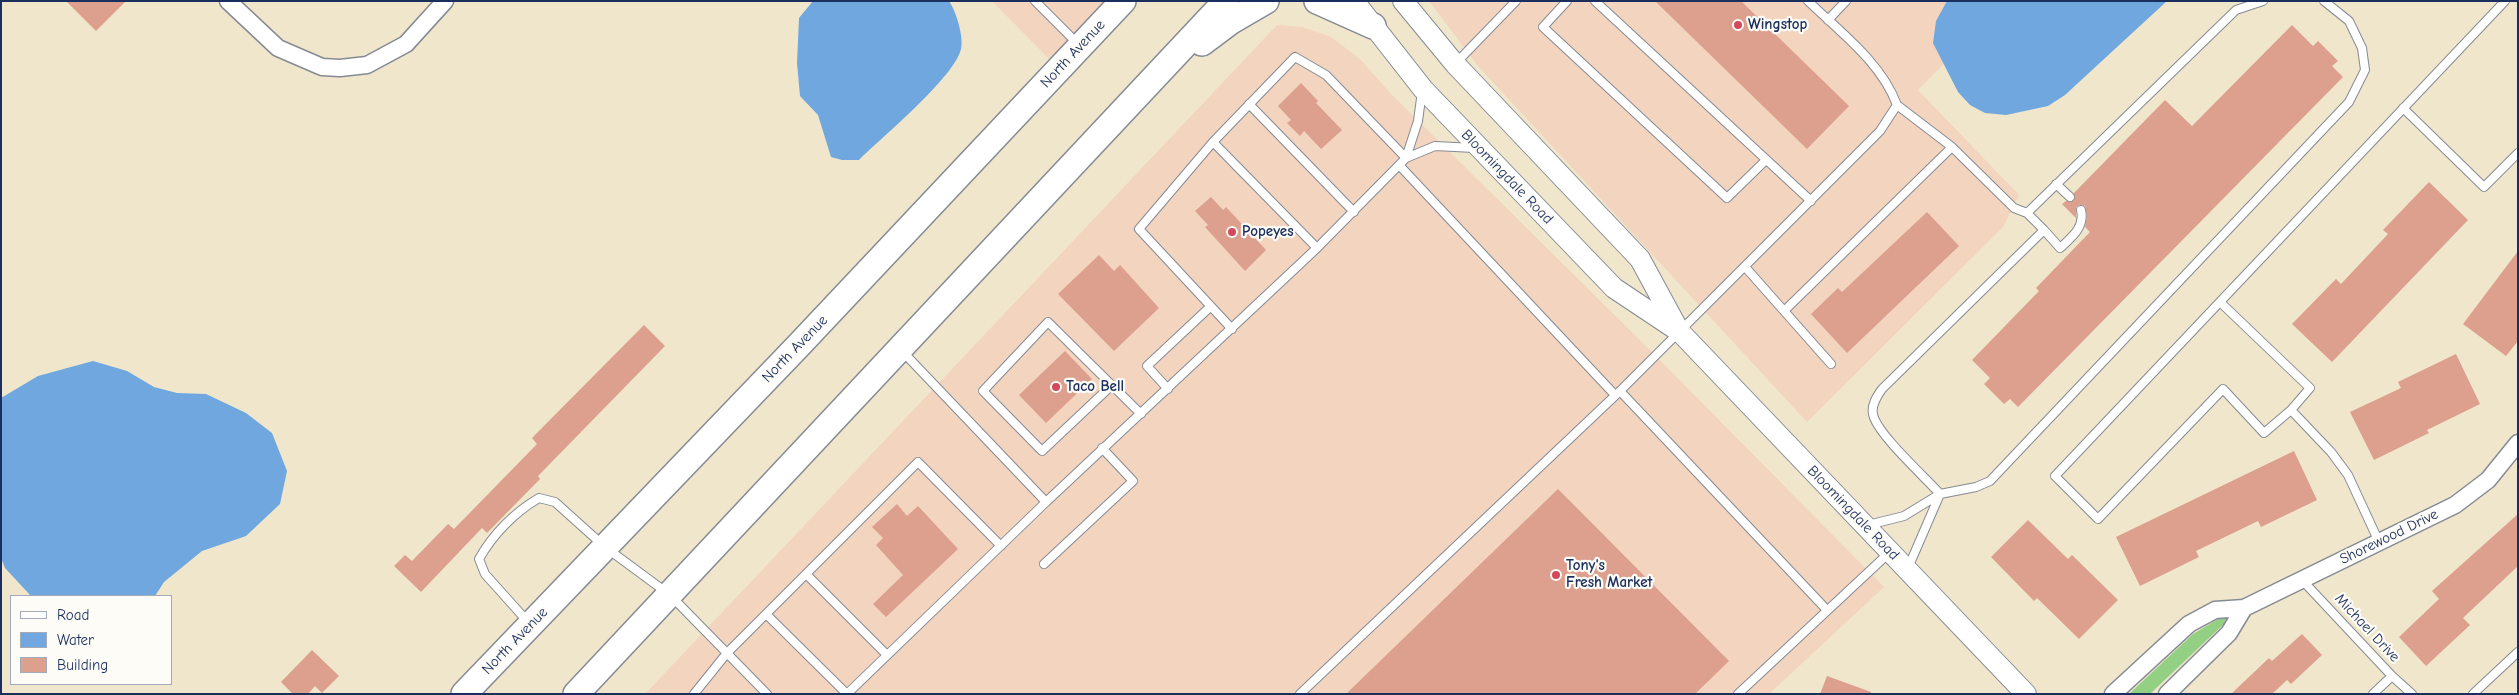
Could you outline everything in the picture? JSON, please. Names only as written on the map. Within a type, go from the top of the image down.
[{"type":"main road","name":"North Avenue","points":[[464,694],[799,345],[1123,1]]},
{"type":"main road","points":[[576,694],[1226,1]]},
{"type":"main road","points":[[1149,84],[1230,22],[1266,1]]},
{"type":"main road","points":[[1317,1],[1373,26]]},
{"type":"street","points":[[228,1],[278,48],[322,66],[340,68],[367,65],[406,44],[445,1]]},
{"type":"street","name":"Bloomingdale Road","points":[[1354,1],[1422,89],[1478,148],[1614,288],[1680,332],[2026,694]]},
{"type":"street","name":"Bloomingdale Road","points":[[1403,1],[1455,64],[1640,259],[1680,332]]},
{"type":"street","name":"Shorewood Drive","points":[[2113,694],[2189,624],[2215,610],[2244,608],[2455,505],[2472,493],[2496,471],[2518,443]]},
{"type":"street","points":[[2167,694],[2229,633],[2244,608]]},
{"type":"lane","points":[[1035,1],[1081,46]]},
{"type":"lane","points":[[1455,64],[1516,1]]},
{"type":"lane","points":[[1567,1],[1543,27],[1727,198],[1766,160]]},
{"type":"lane","points":[[1596,1],[1810,202]]},
{"type":"lane","points":[[1808,1],[1868,59],[1891,89],[1897,105],[1952,147],[2014,208],[2027,213],[2060,248],[2074,236],[2081,225],[2081,210]]},
{"type":"lane","points":[[1828,20],[1846,1]]},
{"type":"lane","points":[[2027,213],[2236,10],[2264,1]]},
{"type":"lane","points":[[1865,526],[1904,516],[1940,494],[1976,487],[1990,481],[2350,102],[2365,70],[2362,48],[2349,21],[2324,1]]},
{"type":"lane","points":[[2220,302],[2310,388],[2291,410],[2264,433],[2223,388],[2098,519],[2054,476],[2505,1]]},
{"type":"lane","points":[[1232,329],[1139,229],[1213,142],[1295,57],[1326,75],[1406,158]]},
{"type":"lane","points":[[1406,158],[1418,121],[1422,89]]},
{"type":"lane","points":[[1249,104],[1354,212]]},
{"type":"lane","points":[[1300,694],[1618,393],[1746,268],[1880,131],[1897,105]]},
{"type":"lane","points":[[2403,108],[2484,187],[2518,153]]},
{"type":"lane","points":[[1213,142],[1317,248]]},
{"type":"lane","points":[[766,614],[847,694],[1102,448],[1168,389],[1317,248],[1406,158],[1435,146],[1478,148]]},
{"type":"lane","points":[[1784,311],[1952,147]]},
{"type":"lane","points":[[1399,165],[1826,609]]},
{"type":"lane","points":[[2056,184],[2070,197]]},
{"type":"lane","points":[[1940,494],[1879,428],[1872,413],[1875,400],[1882,389],[2044,230]]},
{"type":"lane","points":[[1746,268],[1831,364]]},
{"type":"lane","points":[[1168,389],[1147,366],[1210,307]]},
{"type":"lane","points":[[1112,385],[1042,451],[983,391],[1048,322],[1112,385],[1141,414]]},
{"type":"lane","points":[[900,349],[1046,502]]},
{"type":"lane","points":[[2291,410],[2331,452],[2348,475],[2379,542]]},
{"type":"lane","points":[[1044,564],[1133,481],[1102,448]]},
{"type":"lane","points":[[694,694],[727,653],[918,462],[1001,546]]},
{"type":"lane","points":[[1907,570],[1940,494]]},
{"type":"lane","points":[[531,624],[485,574],[479,559],[488,544],[522,508],[539,498],[555,502],[606,547],[670,595],[767,694]]},
{"type":"lane","points":[[1738,694],[1826,609],[1890,552]]},
{"type":"lane","points":[[806,574],[888,655]]},
{"type":"lane","name":"Michael Drive","points":[[2302,580],[2392,676],[2412,694]]},
{"type":"lane","points":[[2473,694],[2518,652]]},
{"type":"lane","points":[[2373,694],[2392,676]]},
{"type":"shaded area","points":[[992,1],[1115,1],[1055,65]]},
{"type":"shaded area","points":[[1429,1],[2006,1],[1918,90],[2019,195],[2003,227],[1807,422],[1478,66]]},
{"type":"shaded area","points":[[1277,25],[1303,27],[1331,37],[1360,59],[1391,94],[1645,345],[1884,587],[1769,694],[645,694]]},
{"type":"green space","points":[[2223,616],[2226,618],[2226,622],[2150,694],[2129,694],[2193,634]]},
{"type":"water","points":[[813,1],[949,1],[959,24],[962,44],[956,61],[932,91],[859,160],[842,160],[831,157],[818,115],[800,96],[797,63],[799,18]]},
{"type":"water","points":[[1947,1],[2167,1],[2065,95],[2048,106],[2006,115],[1985,113],[1970,105],[1958,92],[1933,43],[1936,21]]},
{"type":"water","points":[[93,361],[127,371],[154,387],[177,393],[206,394],[246,413],[272,433],[287,471],[280,504],[246,536],[202,551],[164,582],[156,595],[30,595],[5,568],[1,558],[1,398],[38,376]]},
{"type":"building","points":[[66,1],[126,1],[96,31]]},
{"type":"building","points":[[1655,1],[1741,1],[1849,106],[1807,149]]},
{"type":"building","points":[[2292,25],[2313,46],[2318,41],[2338,61],[2332,66],[2343,77],[2018,407],[2010,399],[2004,404],[1984,384],[1990,378],[1972,360],[2039,291],[2036,288],[2090,232],[2085,227],[2087,216],[2085,206],[2080,205],[2076,207],[2076,218],[2062,204],[2066,201],[2074,201],[2074,193],[2165,100],[2192,126]]},
{"type":"building","points":[[1301,83],[1318,101],[1316,103],[1342,130],[1321,149],[1304,131],[1300,136],[1287,123],[1291,120],[1278,106]]},
{"type":"building","points":[[2429,182],[2468,220],[2332,362],[2292,324],[2336,279],[2341,284],[2388,234],[2383,230]]},
{"type":"building","points":[[1211,197],[1223,210],[1226,207],[1266,250],[1245,271],[1205,227],[1208,225],[1195,211]]},
{"type":"building","points":[[1927,212],[1959,246],[1847,353],[1811,314],[1838,288],[1842,292]]},
{"type":"building","points":[[2518,251],[2518,341],[2506,356],[2463,324]]},
{"type":"building","points":[[1099,255],[1114,271],[1120,265],[1159,308],[1114,351],[1058,294]]},
{"type":"building","points":[[644,325],[665,346],[538,476],[540,479],[487,533],[482,528],[421,592],[394,566],[405,555],[412,561],[448,524],[454,529],[537,444],[532,438]]},
{"type":"building","name":"Taco Bell","points":[[1065,351],[1092,379],[1046,423],[1019,395]]},
{"type":"building","points":[[2456,354],[2480,404],[2427,430],[2429,433],[2374,460],[2350,412],[2401,388],[2398,382]]},
{"type":"building","points":[[2294,451],[2317,500],[2261,527],[2258,521],[2196,551],[2199,557],[2140,586],[2116,537]]},
{"type":"building","name":"Tony's Fresh Market","points":[[1558,489],[1729,661],[1695,694],[1346,694]]},
{"type":"building","points":[[897,504],[907,516],[918,506],[958,549],[886,617],[873,604],[903,575],[876,545],[883,538],[872,527]]},
{"type":"building","points":[[2518,514],[2518,566],[2463,618],[2470,625],[2426,666],[2399,637],[2439,599],[2432,591]]},
{"type":"building","points":[[2028,520],[2068,559],[2072,555],[2118,600],[2079,639],[2037,598],[2034,601],[1991,557]]},
{"type":"building","points":[[2302,634],[2322,655],[2291,684],[2287,680],[2272,694],[2231,694],[2269,658],[2272,661]]},
{"type":"building","points":[[312,650],[339,676],[322,693],[315,686],[308,694],[293,694],[281,682]]},
{"type":"building","points":[[1827,676],[1871,692],[1871,694],[1820,694]]},
{"type":"place","name":"Wingstop","points":[[1738,25]]},
{"type":"place","name":"Popeyes","points":[[1232,232]]},
{"type":"place","name":"Taco Bell","points":[[1056,387]]},
{"type":"place","name":"Tony's Fresh Market","points":[[1556,575]]}]
